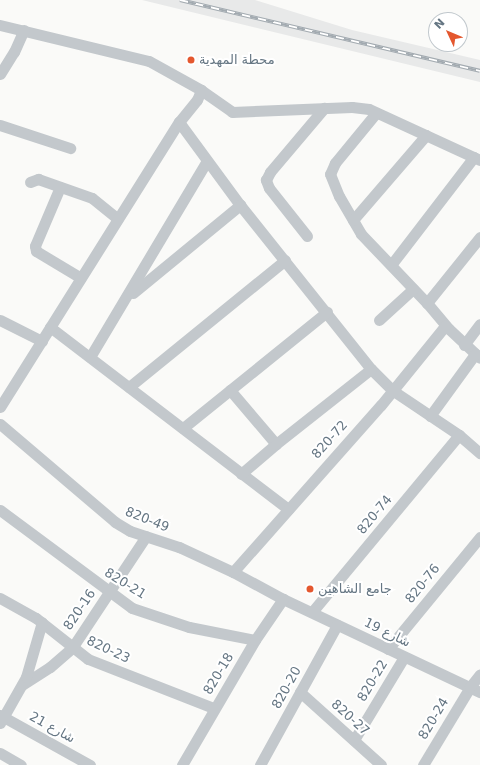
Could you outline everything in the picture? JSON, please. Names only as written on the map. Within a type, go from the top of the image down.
[{"type":"street","points":[[0,25],[149,61],[201,90],[232,112],[352,107],[369,110],[477,158],[391,265]]},
{"type":"street","points":[[0,74],[14,52],[24,30]]},
{"type":"street","points":[[0,407],[180,122],[197,100],[201,90]]},
{"type":"street","points":[[307,236],[269,188],[266,180],[270,172],[324,108]]},
{"type":"street","points":[[376,113],[335,164],[330,174],[339,196],[361,234],[427,303],[464,345],[478,356],[430,416]]},
{"type":"street","points":[[180,122],[240,205],[371,369],[392,390],[459,436],[480,453]]},
{"type":"street","points":[[0,125],[70,148]]},
{"type":"street","points":[[353,220],[426,135]]},
{"type":"street","points":[[90,358],[207,161]]},
{"type":"street","points":[[30,182],[38,179],[92,198],[118,219]]},
{"type":"street","points":[[60,187],[35,246],[36,251],[81,278]]},
{"type":"street","points":[[126,298],[240,205]]},
{"type":"street","points":[[427,303],[480,236]]},
{"type":"street","points":[[128,387],[285,260]]},
{"type":"street","points":[[379,320],[413,289]]},
{"type":"street","points":[[182,428],[326,312]]},
{"type":"street","points":[[0,320],[42,341]]},
{"type":"street","points":[[464,345],[480,324]]},
{"type":"street","name":"820-72","points":[[233,572],[446,326]]},
{"type":"street","points":[[50,327],[288,509]]},
{"type":"street","points":[[241,474],[276,444],[371,369]]},
{"type":"street","points":[[230,390],[276,444]]},
{"type":"street","name":"820-49","points":[[0,424],[115,522],[130,531],[179,547],[233,572],[283,599]]},
{"type":"street","name":"820-74","points":[[312,612],[459,436]]},
{"type":"street","name":"820-21","points":[[0,510],[109,593],[132,608],[182,625],[255,640]]},
{"type":"street","name":"820-16","points":[[22,684],[50,667],[72,648],[146,536]]},
{"type":"street","name":"820-76","points":[[388,649],[480,537]]},
{"type":"street","name":"820-23","points":[[0,598],[42,622],[72,648],[94,662],[214,708]]},
{"type":"street","name":"شارع 19","points":[[283,599],[480,692]]},
{"type":"street","name":"820-18","points":[[182,765],[255,640],[283,599]]},
{"type":"street","points":[[1,719],[22,684],[28,670],[42,622]]},
{"type":"street","name":"820-20","points":[[262,761],[337,625]]},
{"type":"street","name":"820-22","points":[[354,740],[404,656]]},
{"type":"street","name":"820-24","points":[[423,765],[470,687],[480,674]]},
{"type":"street","name":"820-27","points":[[300,692],[381,765]]},
{"type":"street","name":"شارع 21","points":[[1,719],[90,765]]},
{"type":"street","points":[[0,753],[21,765]]},
{"type":"street","points":[[262,761],[274,765]]},
{"type":"shaded area","points":[[142,0],[255,0],[352,30],[428,48],[428,52],[446,52],[480,60],[480,82]]},
{"type":"railway","points":[[180,0],[480,71]]},
{"type":"place","name":"محطة المهدية","points":[[191,60]]},
{"type":"place","name":"جامع الشاهين","points":[[310,589]]}]
